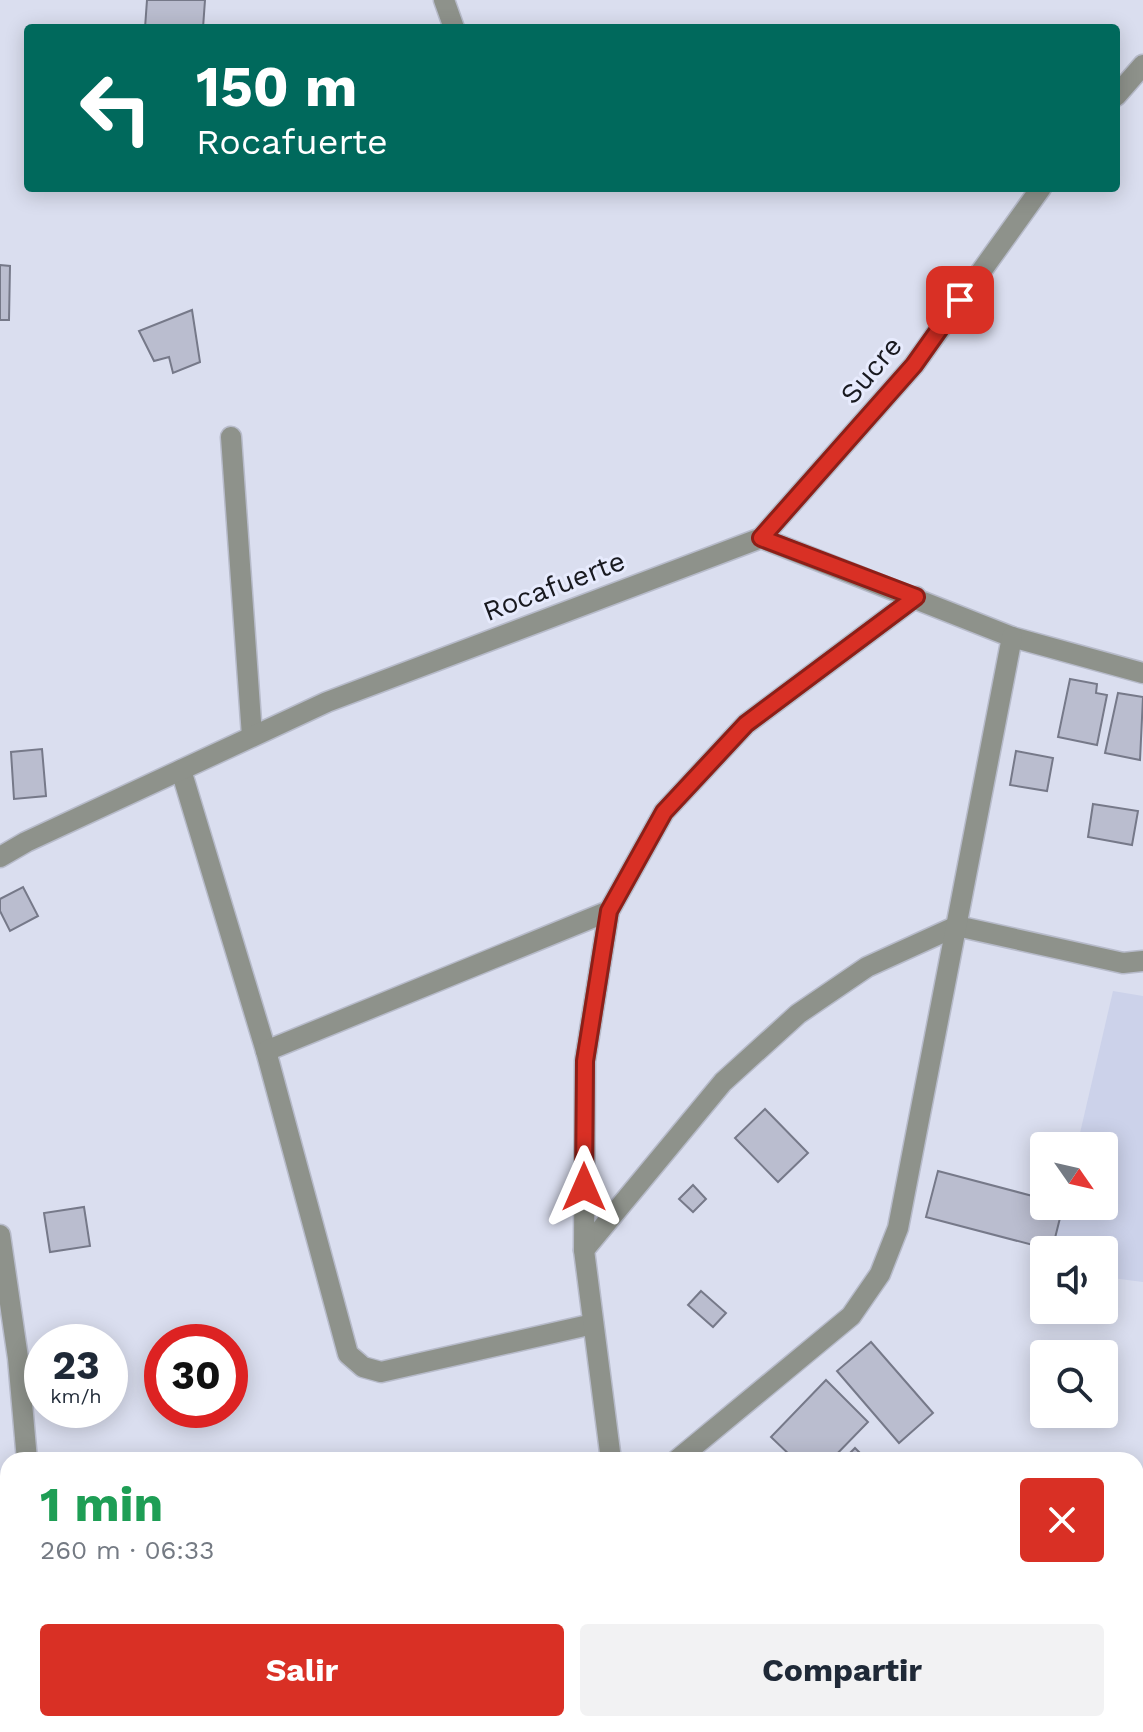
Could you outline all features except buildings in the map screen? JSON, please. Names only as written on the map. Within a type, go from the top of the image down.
[{"type":"street","points":[[444,0],[453,24]]},
{"type":"street","points":[[1120,91],[1143,65]]},
{"type":"street","name":"Sucre","points":[[761,538],[914,365],[1038,192]]},
{"type":"street","points":[[231,437],[252,736]]},
{"type":"street","points":[[761,538],[1012,637],[1143,673]]},
{"type":"street","name":"Rocafuerte","points":[[0,857],[327,702],[761,538]]},
{"type":"street","points":[[610,1452],[584,1250],[585,1061],[609,911],[664,812],[746,724],[916,597]]},
{"type":"street","points":[[687,1452],[851,1316],[880,1274],[898,1228],[1012,637]]},
{"type":"street","points":[[181,770],[266,1051],[348,1354],[363,1367],[381,1372],[593,1324]]},
{"type":"street","points":[[266,1051],[609,911]]},
{"type":"street","points":[[584,1250],[723,1082],[798,1014],[867,967],[957,926],[1123,963],[1143,961]]},
{"type":"street","points":[[0,1235],[18,1358],[26,1452]]},
{"type":"shaded area","points":[[1113,991],[1143,996],[1143,1282],[1118,1279],[1118,1236],[1056,1236],[1060,1220],[1118,1220],[1118,1132],[1080,1132]]},
{"type":"route","points":[[584,1187],[585,1061],[609,911],[664,812],[746,724],[916,597],[761,538],[914,365],[960,300]]}]
